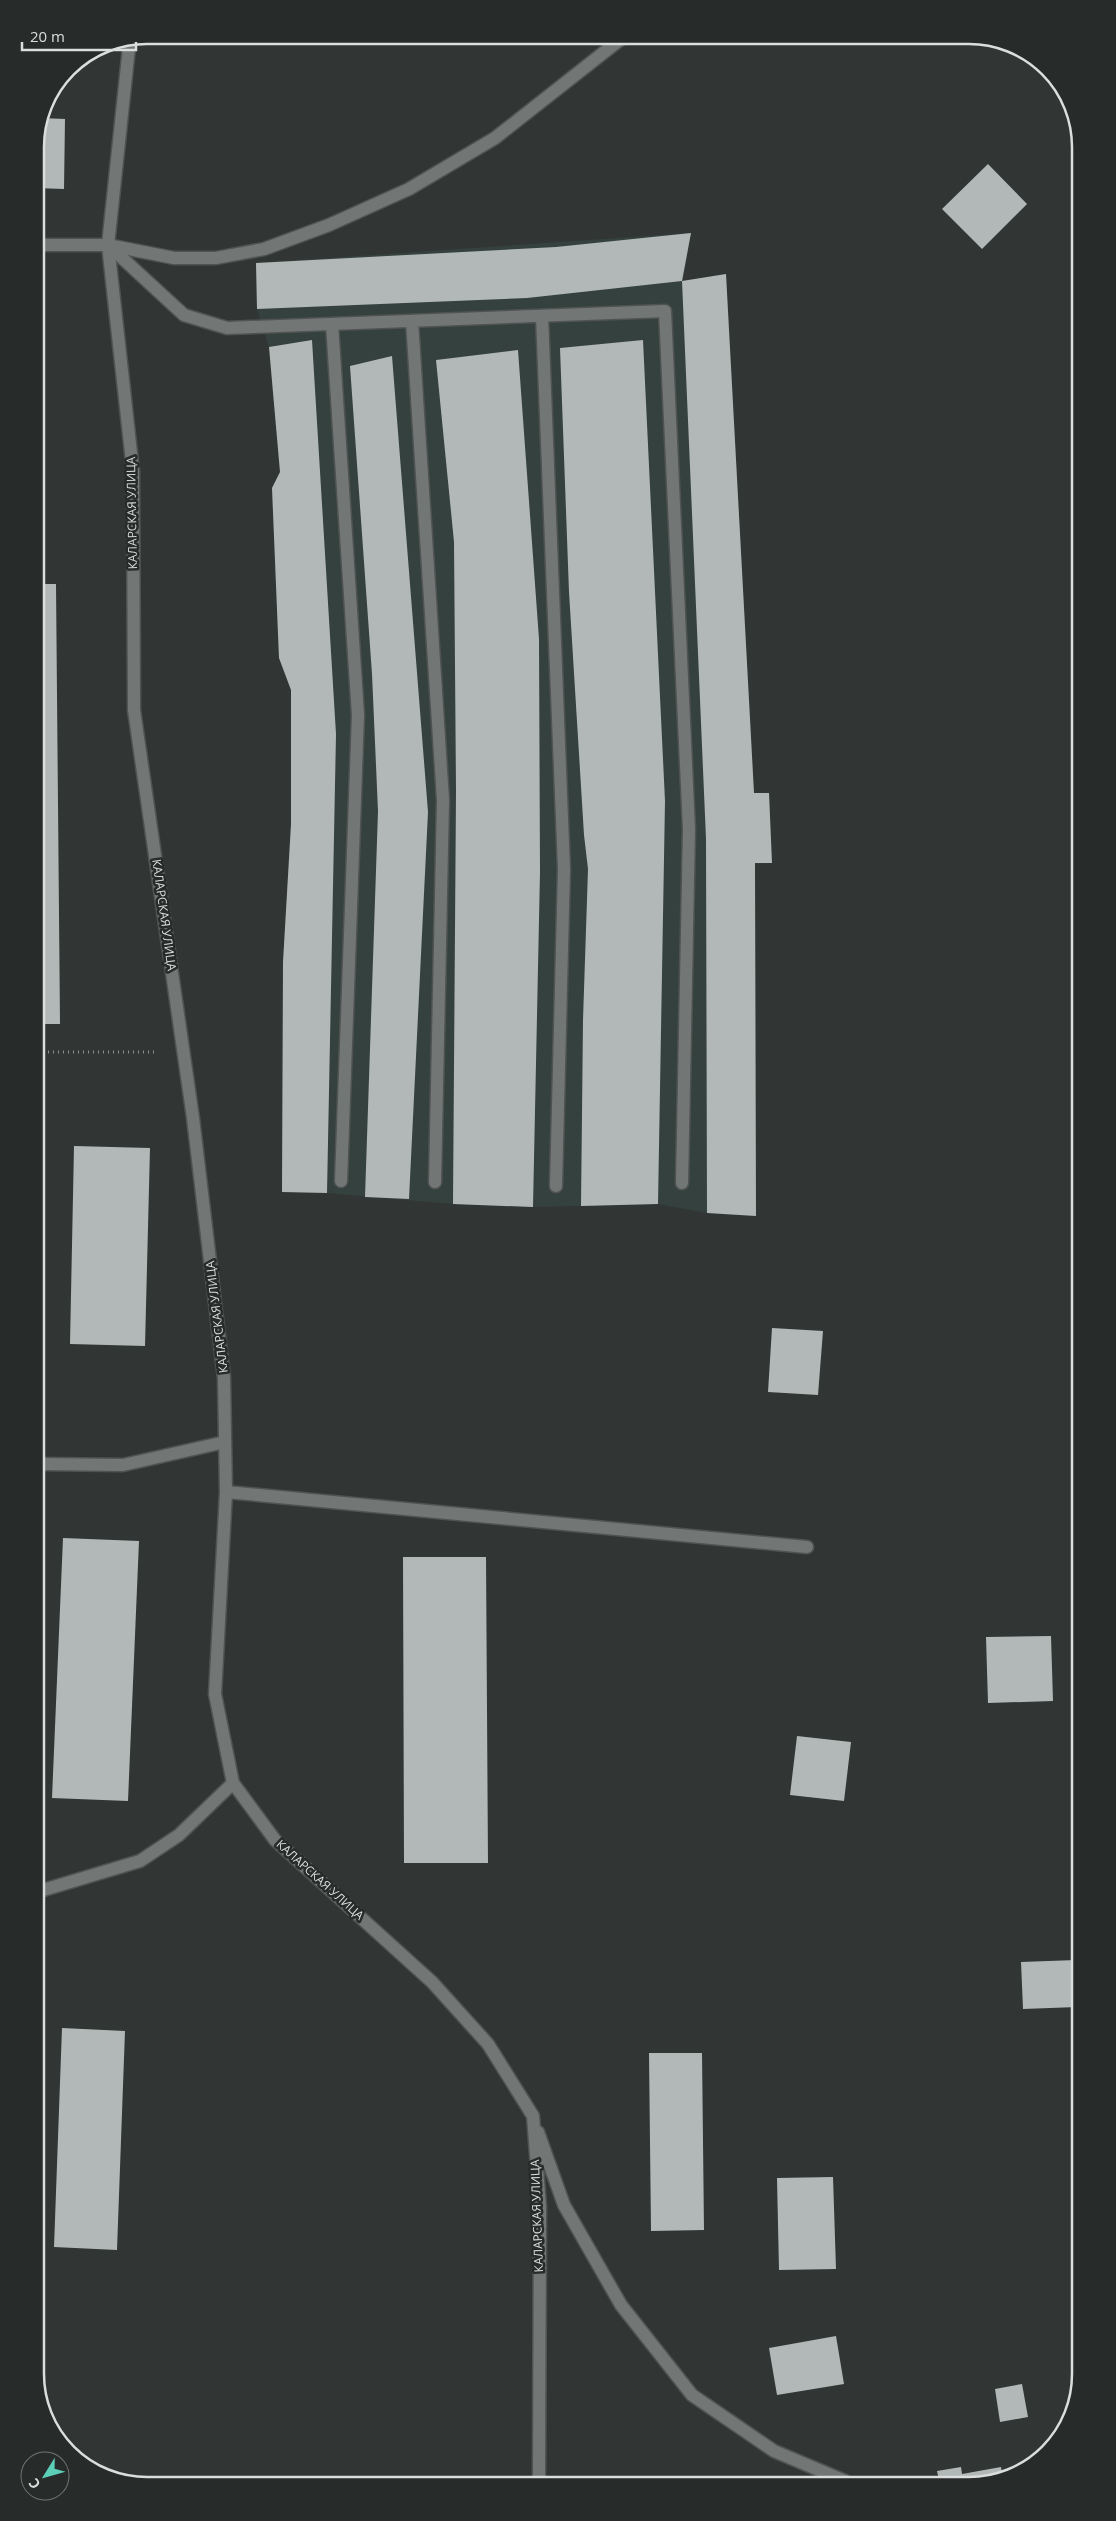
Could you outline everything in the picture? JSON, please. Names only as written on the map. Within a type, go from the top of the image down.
[{"type":"street","points":[[44,245],[108,245],[174,258],[216,258],[264,249],[329,225],[409,189],[495,138],[615,44]]},
{"type":"street","name":"КАЛАРСКАЯ УЛИЦА","points":[[129,46],[108,245],[132,471],[134,710],[184,1052],[224,1378],[226,1492],[215,1694],[233,1782],[275,1840],[432,1982],[488,2044],[532,2116],[540,2207],[539,2477]]},
{"type":"street","points":[[108,245],[184,315],[227,328],[665,311],[689,829],[682,1183]]},
{"type":"street","points":[[542,316],[564,869],[556,1186]]},
{"type":"street","points":[[412,321],[443,800],[435,1182]]},
{"type":"street","points":[[332,324],[358,715],[341,1180]]},
{"type":"street","points":[[44,1464],[123,1465],[225,1442]]},
{"type":"street","points":[[226,1492],[807,1547]]},
{"type":"street","points":[[44,1889],[140,1862],[179,1836],[233,1782]]},
{"type":"street","points":[[532,2116],[564,2205],[621,2305],[692,2395],[774,2451],[836,2477]]},
{"type":"path","points":[[44,1052],[184,1052]]},
{"type":"shaded area","points":[[691,233],[683,281],[726,274],[754,793],[769,793],[772,863],[755,864],[756,1216],[707,1213],[658,1204],[533,1207],[453,1204],[327,1193],[282,1192],[283,962],[291,824],[291,690],[279,658],[272,488],[280,472],[269,347],[257,309],[256,263]]},
{"type":"building","points":[[48,118],[65,119],[64,189],[44,188],[44,140]]},
{"type":"building","points":[[988,164],[1027,204],[982,249],[942,209]]},
{"type":"building","points":[[691,233],[682,281],[527,298],[257,309],[256,263],[556,247]]},
{"type":"building","points":[[726,274],[754,793],[769,793],[772,863],[755,863],[756,1216],[707,1213],[706,839],[682,281]]},
{"type":"building","points":[[312,340],[336,734],[327,1193],[282,1192],[283,962],[291,824],[291,690],[279,658],[272,488],[280,472],[269,347]]},
{"type":"building","points":[[643,340],[665,801],[658,1204],[581,1206],[583,1020],[588,869],[584,835],[569,592],[560,348]]},
{"type":"building","points":[[518,350],[539,639],[540,872],[533,1207],[453,1204],[456,791],[454,542],[436,360]]},
{"type":"building","points":[[392,356],[428,812],[409,1199],[365,1197],[378,811],[372,674],[350,366]]},
{"type":"building","points":[[44,584],[56,584],[60,1024],[44,1024]]},
{"type":"building","points":[[74,1146],[150,1148],[145,1346],[70,1344]]},
{"type":"building","points":[[772,1328],[823,1331],[818,1395],[768,1392]]},
{"type":"building","points":[[63,1538],[139,1541],[128,1801],[52,1798]]},
{"type":"building","points":[[403,1557],[486,1557],[488,1863],[404,1863]]},
{"type":"building","points":[[1051,1636],[1053,1701],[988,1703],[986,1637]]},
{"type":"building","points":[[797,1736],[851,1742],[844,1801],[790,1795]]},
{"type":"building","points":[[1072,1960],[1072,2007],[1023,2009],[1021,1962]]},
{"type":"building","points":[[62,2028],[125,2031],[117,2250],[54,2247]]},
{"type":"building","points":[[649,2053],[702,2053],[704,2230],[651,2231]]},
{"type":"building","points":[[833,2177],[836,2269],[779,2270],[777,2178]]},
{"type":"building","points":[[836,2336],[844,2384],[777,2395],[769,2348]]},
{"type":"building","points":[[1022,2384],[1028,2417],[1000,2422],[995,2389]]},
{"type":"building","points":[[961,2467],[962,2474],[1001,2467],[1002,2472],[983,2476],[938,2477],[937,2471]]}]
